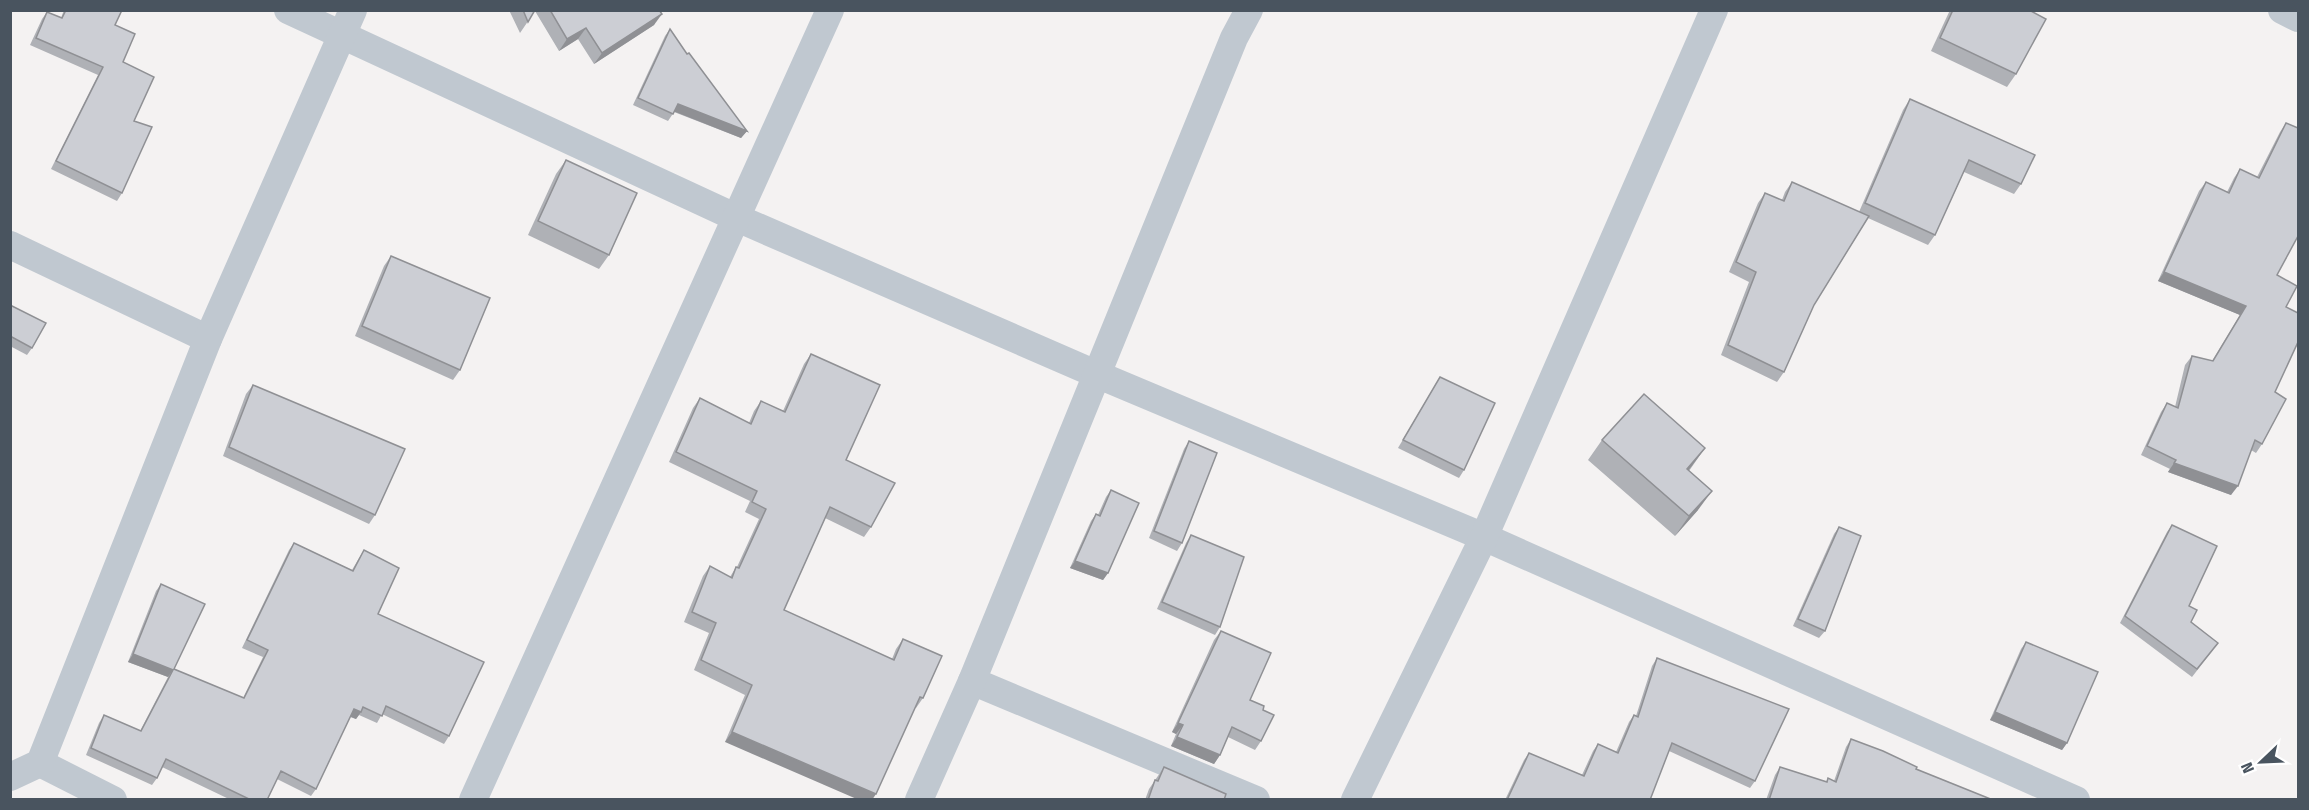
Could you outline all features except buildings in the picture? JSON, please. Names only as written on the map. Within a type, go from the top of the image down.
[{"type":"street","points":[[288,10],[347,23],[737,218],[1096,374],[1484,537],[2076,800]]},
{"type":"street","points":[[473,800],[830,10]]},
{"type":"street","points":[[919,800],[972,681],[1234,39],[1249,10]]},
{"type":"street","points":[[1355,800],[1484,537],[1714,10]]},
{"type":"street","points":[[2282,10],[2298,18]]},
{"type":"street","points":[[10,777],[40,763],[208,339],[347,23]]},
{"type":"street","points":[[10,245],[208,339]]},
{"type":"street","points":[[972,681],[1256,800]]},
{"type":"street","points":[[40,763],[113,800]]}]
